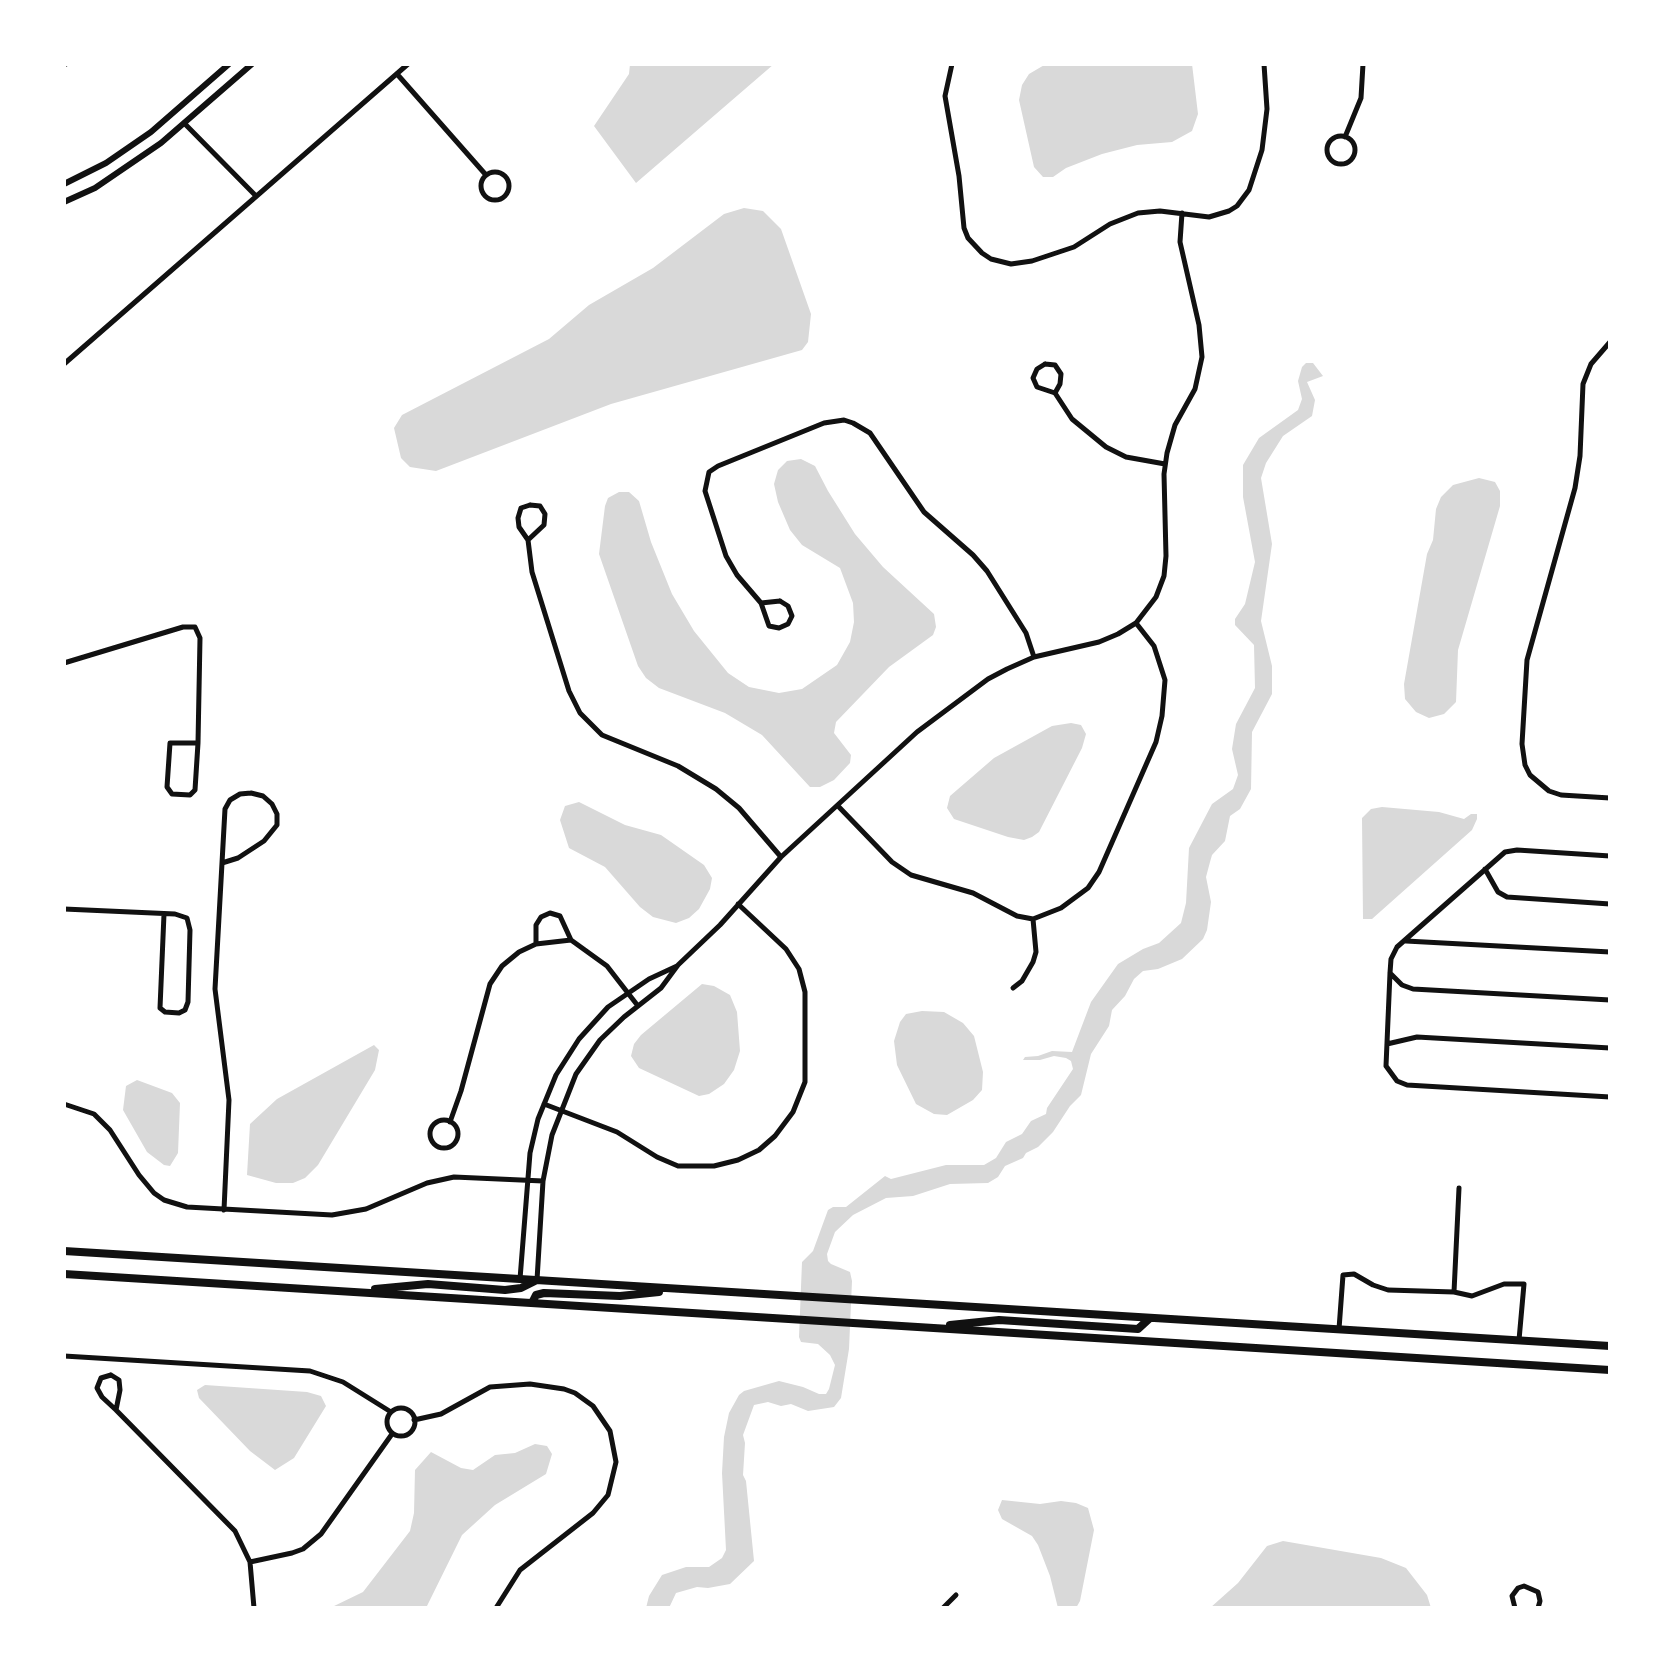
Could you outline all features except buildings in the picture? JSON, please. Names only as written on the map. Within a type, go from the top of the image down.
[{"type":"main road","points":[[64,1251],[1610,1346]]},
{"type":"main road","points":[[64,1274],[1610,1370]]},
{"type":"main road","points":[[350,1292],[428,1284],[505,1290],[521,1288],[537,1280]]},
{"type":"main road","points":[[532,1303],[536,1295],[544,1293],[620,1296],[679,1289]]},
{"type":"main road","points":[[922,1327],[999,1320],[1138,1329],[1150,1318]]},
{"type":"street","points":[[64,184],[106,163],[175,113],[229,64]]},
{"type":"street","points":[[64,202],[95,188],[185,124],[252,64]]},
{"type":"street","points":[[64,364],[408,64]]},
{"type":"street","points":[[952,64],[945,96],[959,176],[964,228],[974,246],[991,259],[1011,264],[1032,261],[1074,247],[1128,216],[1149,211],[1200,217],[1219,215],[1237,206],[1249,190],[1264,139],[1267,99],[1264,64]]},
{"type":"street","points":[[1345,137],[1361,98],[1363,64]]},
{"type":"street","points":[[397,74],[486,175]]},
{"type":"street","points":[[175,113],[255,195]]},
{"type":"street","points":[[1335,137],[1345,137],[1354,145],[1355,155],[1349,163],[1335,164],[1328,157],[1327,146],[1335,137]]},
{"type":"street","points":[[494,172],[503,174],[509,185],[505,196],[494,200],[484,194],[481,183],[486,175],[494,172]]},
{"type":"street","points":[[537,1280],[548,1149],[561,1109],[588,1056],[607,1032],[661,988],[678,965],[781,857],[917,732],[988,679],[1034,657],[1099,642],[1118,634],[1136,623],[1156,597],[1164,576],[1166,556],[1165,464],[1175,425],[1195,389],[1202,357],[1199,325],[1180,242],[1182,213]]},
{"type":"street","points":[[1610,342],[1591,364],[1583,384],[1575,488],[1527,660],[1522,755],[1530,775],[1549,791],[1561,795],[1610,798]]},
{"type":"street","points":[[1055,393],[1061,374],[1055,365],[1045,364],[1037,369],[1033,378],[1037,387],[1055,393],[1072,419],[1106,447],[1126,457],[1165,464]]},
{"type":"street","points":[[761,603],[780,601],[788,606],[792,616],[788,624],[779,628],[769,626],[761,603],[737,575],[726,556],[705,491],[709,472],[824,423],[844,420],[870,433],[924,512],[987,571],[1026,633],[1034,657]]},
{"type":"street","points":[[528,540],[544,525],[545,514],[540,506],[521,508],[519,527],[528,540],[532,572],[569,691],[580,713],[602,735],[678,766],[716,789],[739,808],[781,857]]},
{"type":"street","points":[[838,806],[901,869],[924,880],[973,893],[1017,916],[1033,919],[1050,915],[1094,881],[1152,755],[1162,716],[1165,680],[1154,646],[1136,623]]},
{"type":"street","points":[[64,663],[183,627],[195,627],[200,638],[198,743],[194,793],[172,794],[167,787],[170,743],[198,743]]},
{"type":"street","points":[[222,863],[238,858],[271,835],[277,825],[277,814],[263,796],[240,794],[230,800],[223,819],[215,989],[229,1100],[224,1210]]},
{"type":"street","points":[[1610,856],[1517,850],[1505,852],[1405,941],[1394,952],[1390,973],[1386,1066],[1390,1075],[1407,1085],[1610,1097]]},
{"type":"street","points":[[1485,869],[1498,892],[1507,897],[1610,904]]},
{"type":"street","points":[[544,1104],[617,1132],[667,1162],[689,1167],[738,1160],[759,1150],[775,1136],[799,1101],[805,1082],[805,992],[799,969],[786,949],[738,904]]},
{"type":"street","points":[[64,909],[164,914],[185,916],[190,925],[188,1002],[185,1010],[179,1013],[165,1012],[160,1008],[164,914]]},
{"type":"street","points":[[536,944],[536,925],[541,917],[550,913],[560,916],[571,940],[607,966],[638,1006]]},
{"type":"street","points":[[1013,988],[1022,981],[1036,952],[1033,919]]},
{"type":"street","points":[[450,1122],[490,984],[510,959],[536,944],[571,940]]},
{"type":"street","points":[[1405,941],[1610,952]]},
{"type":"street","points":[[520,1279],[527,1180],[535,1130],[556,1075],[579,1039],[608,1007],[659,973],[678,965]]},
{"type":"street","points":[[1390,973],[1402,985],[1413,989],[1610,1000]]},
{"type":"street","points":[[1387,1044],[1417,1037],[1610,1048]]},
{"type":"street","points":[[64,1104],[85,1109],[103,1121],[154,1193],[164,1200],[187,1207],[332,1215],[366,1209],[440,1180],[467,1176],[543,1181]]},
{"type":"street","points":[[442,1120],[450,1122],[457,1130],[457,1139],[451,1146],[437,1146],[431,1137],[433,1127],[442,1120]]},
{"type":"street","points":[[1454,1292],[1459,1188]]},
{"type":"street","points":[[1339,1330],[1343,1275],[1354,1274],[1388,1290],[1454,1292],[1472,1296],[1504,1284],[1524,1284],[1519,1341]]},
{"type":"street","points":[[64,1356],[310,1371],[343,1382],[391,1412],[405,1409],[414,1420],[413,1429],[408,1434],[392,1434],[387,1423],[391,1412]]},
{"type":"street","points":[[116,1410],[119,1380],[111,1375],[101,1378],[97,1388],[102,1397],[235,1531],[250,1562],[254,1608]]},
{"type":"street","points":[[414,1420],[441,1414],[490,1387],[530,1384],[575,1393],[593,1406],[610,1431],[616,1462],[608,1495],[593,1513],[520,1570],[496,1608]]},
{"type":"street","points":[[250,1562],[292,1553],[321,1534],[392,1434]]},
{"type":"street","points":[[1515,1608],[1512,1600],[1514,1592],[1521,1586],[1529,1586],[1540,1596],[1538,1608]]},
{"type":"street","points":[[943,1608],[956,1595]]},
{"type":"shaded area","points":[[630,64],[774,64],[636,183],[594,126],[629,74]]},
{"type":"shaded area","points":[[1046,64],[1192,64],[1198,114],[1192,131],[1172,142],[1137,145],[1102,154],[1066,168],[1053,177],[1043,177],[1034,167],[1019,100],[1022,85],[1029,74]]},
{"type":"shaded area","points":[[744,208],[763,211],[781,229],[811,314],[808,342],[802,350],[611,404],[436,471],[410,467],[401,458],[394,428],[402,415],[549,339],[589,305],[653,268],[724,214]]},
{"type":"shaded area","points":[[1306,363],[1313,363],[1323,376],[1307,382],[1315,400],[1312,416],[1283,436],[1266,463],[1261,478],[1272,544],[1261,621],[1272,666],[1272,694],[1252,732],[1251,789],[1240,809],[1230,816],[1225,841],[1212,855],[1210,862],[1206,877],[1211,902],[1203,939],[1182,959],[1158,969],[1143,971],[1134,979],[1125,996],[1112,1010],[1109,1026],[1091,1054],[1081,1095],[1038,1147],[1005,1166],[998,1177],[988,1183],[950,1184],[913,1196],[886,1198],[853,1215],[835,1232],[827,1254],[828,1261],[850,1272],[852,1281],[849,1349],[841,1398],[834,1407],[808,1411],[791,1404],[781,1406],[768,1402],[754,1405],[743,1435],[743,1475],[754,1561],[730,1584],[697,1587],[676,1593],[669,1608],[646,1608],[649,1596],[662,1575],[686,1567],[709,1567],[722,1558],[726,1550],[722,1473],[724,1437],[729,1413],[739,1395],[779,1381],[819,1394],[826,1394],[829,1389],[835,1365],[830,1355],[818,1344],[801,1342],[799,1337],[802,1262],[813,1251],[828,1210],[846,1207],[885,1176],[891,1179],[946,1165],[984,1165],[996,1158],[1006,1142],[1022,1134],[1031,1121],[1046,1114],[1073,1069],[1071,1061],[1066,1058],[1054,1056],[1023,1060],[1025,1057],[1052,1051],[1072,1052],[1091,1002],[1118,964],[1159,943],[1181,923],[1186,903],[1189,848],[1212,804],[1233,789],[1238,775],[1232,749],[1236,724],[1255,688],[1254,645],[1235,625],[1235,619],[1245,604],[1255,562],[1243,497],[1243,465],[1259,438],[1298,410],[1302,399],[1298,381]]},
{"type":"shaded area","points":[[801,459],[815,466],[855,534],[883,567],[934,614],[936,627],[933,635],[889,667],[836,722],[834,733],[851,755],[850,763],[834,780],[820,787],[810,787],[762,735],[725,713],[659,688],[646,678],[638,666],[599,554],[608,498],[619,492],[629,492],[639,501],[651,542],[672,594],[694,631],[728,673],[749,687],[779,693],[802,689],[837,665],[850,642],[854,622],[853,603],[840,568],[802,545],[790,530],[778,502],[774,484],[778,470],[787,461]]},
{"type":"shaded area","points":[[1479,478],[1495,482],[1500,491],[1500,506],[1458,650],[1456,702],[1444,714],[1429,718],[1416,712],[1405,699],[1404,684],[1427,554],[1433,540],[1436,509],[1441,497],[1453,485]]},
{"type":"shaded area","points":[[1081,725],[1086,734],[1082,748],[1039,832],[1024,840],[954,819],[947,808],[950,796],[994,758],[1052,726]]},
{"type":"shaded area","points":[[579,802],[625,825],[661,835],[704,865],[712,878],[710,889],[699,909],[689,918],[676,923],[653,917],[640,907],[605,867],[569,848],[560,820],[565,806]]},
{"type":"shaded area","points":[[1382,807],[1439,812],[1464,819],[1477,814],[1477,819],[1472,830],[1372,919],[1363,919],[1362,818],[1371,809]]},
{"type":"shaded area","points":[[702,984],[714,986],[730,995],[737,1012],[740,1051],[734,1070],[724,1084],[709,1094],[699,1096],[639,1068],[631,1056],[634,1044],[641,1035]]},
{"type":"shaded area","points":[[944,1012],[963,1023],[974,1036],[983,1072],[982,1090],[973,1100],[947,1115],[934,1114],[916,1104],[897,1065],[894,1041],[900,1022],[906,1014]]},
{"type":"shaded area","points":[[374,1045],[379,1050],[375,1070],[318,1165],[305,1178],[293,1183],[276,1183],[247,1175],[250,1124],[277,1099]]},
{"type":"shaded area","points":[[137,1080],[172,1093],[180,1103],[178,1153],[170,1166],[147,1152],[123,1110],[126,1086]]},
{"type":"shaded area","points":[[205,1385],[307,1392],[321,1396],[326,1406],[294,1458],[275,1470],[250,1451],[199,1398],[197,1390]]},
{"type":"shaded area","points":[[535,1444],[547,1446],[552,1454],[546,1474],[495,1505],[462,1535],[426,1608],[330,1608],[363,1592],[410,1531],[414,1513],[415,1470],[431,1452],[461,1468],[473,1470],[495,1455],[515,1453]]},
{"type":"shaded area","points":[[1002,1500],[1040,1504],[1061,1501],[1088,1508],[1094,1530],[1076,1608],[1058,1608],[1038,1545],[1032,1536],[1002,1519],[998,1510]]},
{"type":"shaded area","points":[[1283,1541],[1381,1558],[1406,1568],[1427,1595],[1431,1608],[1210,1608],[1238,1583],[1267,1546]]}]
